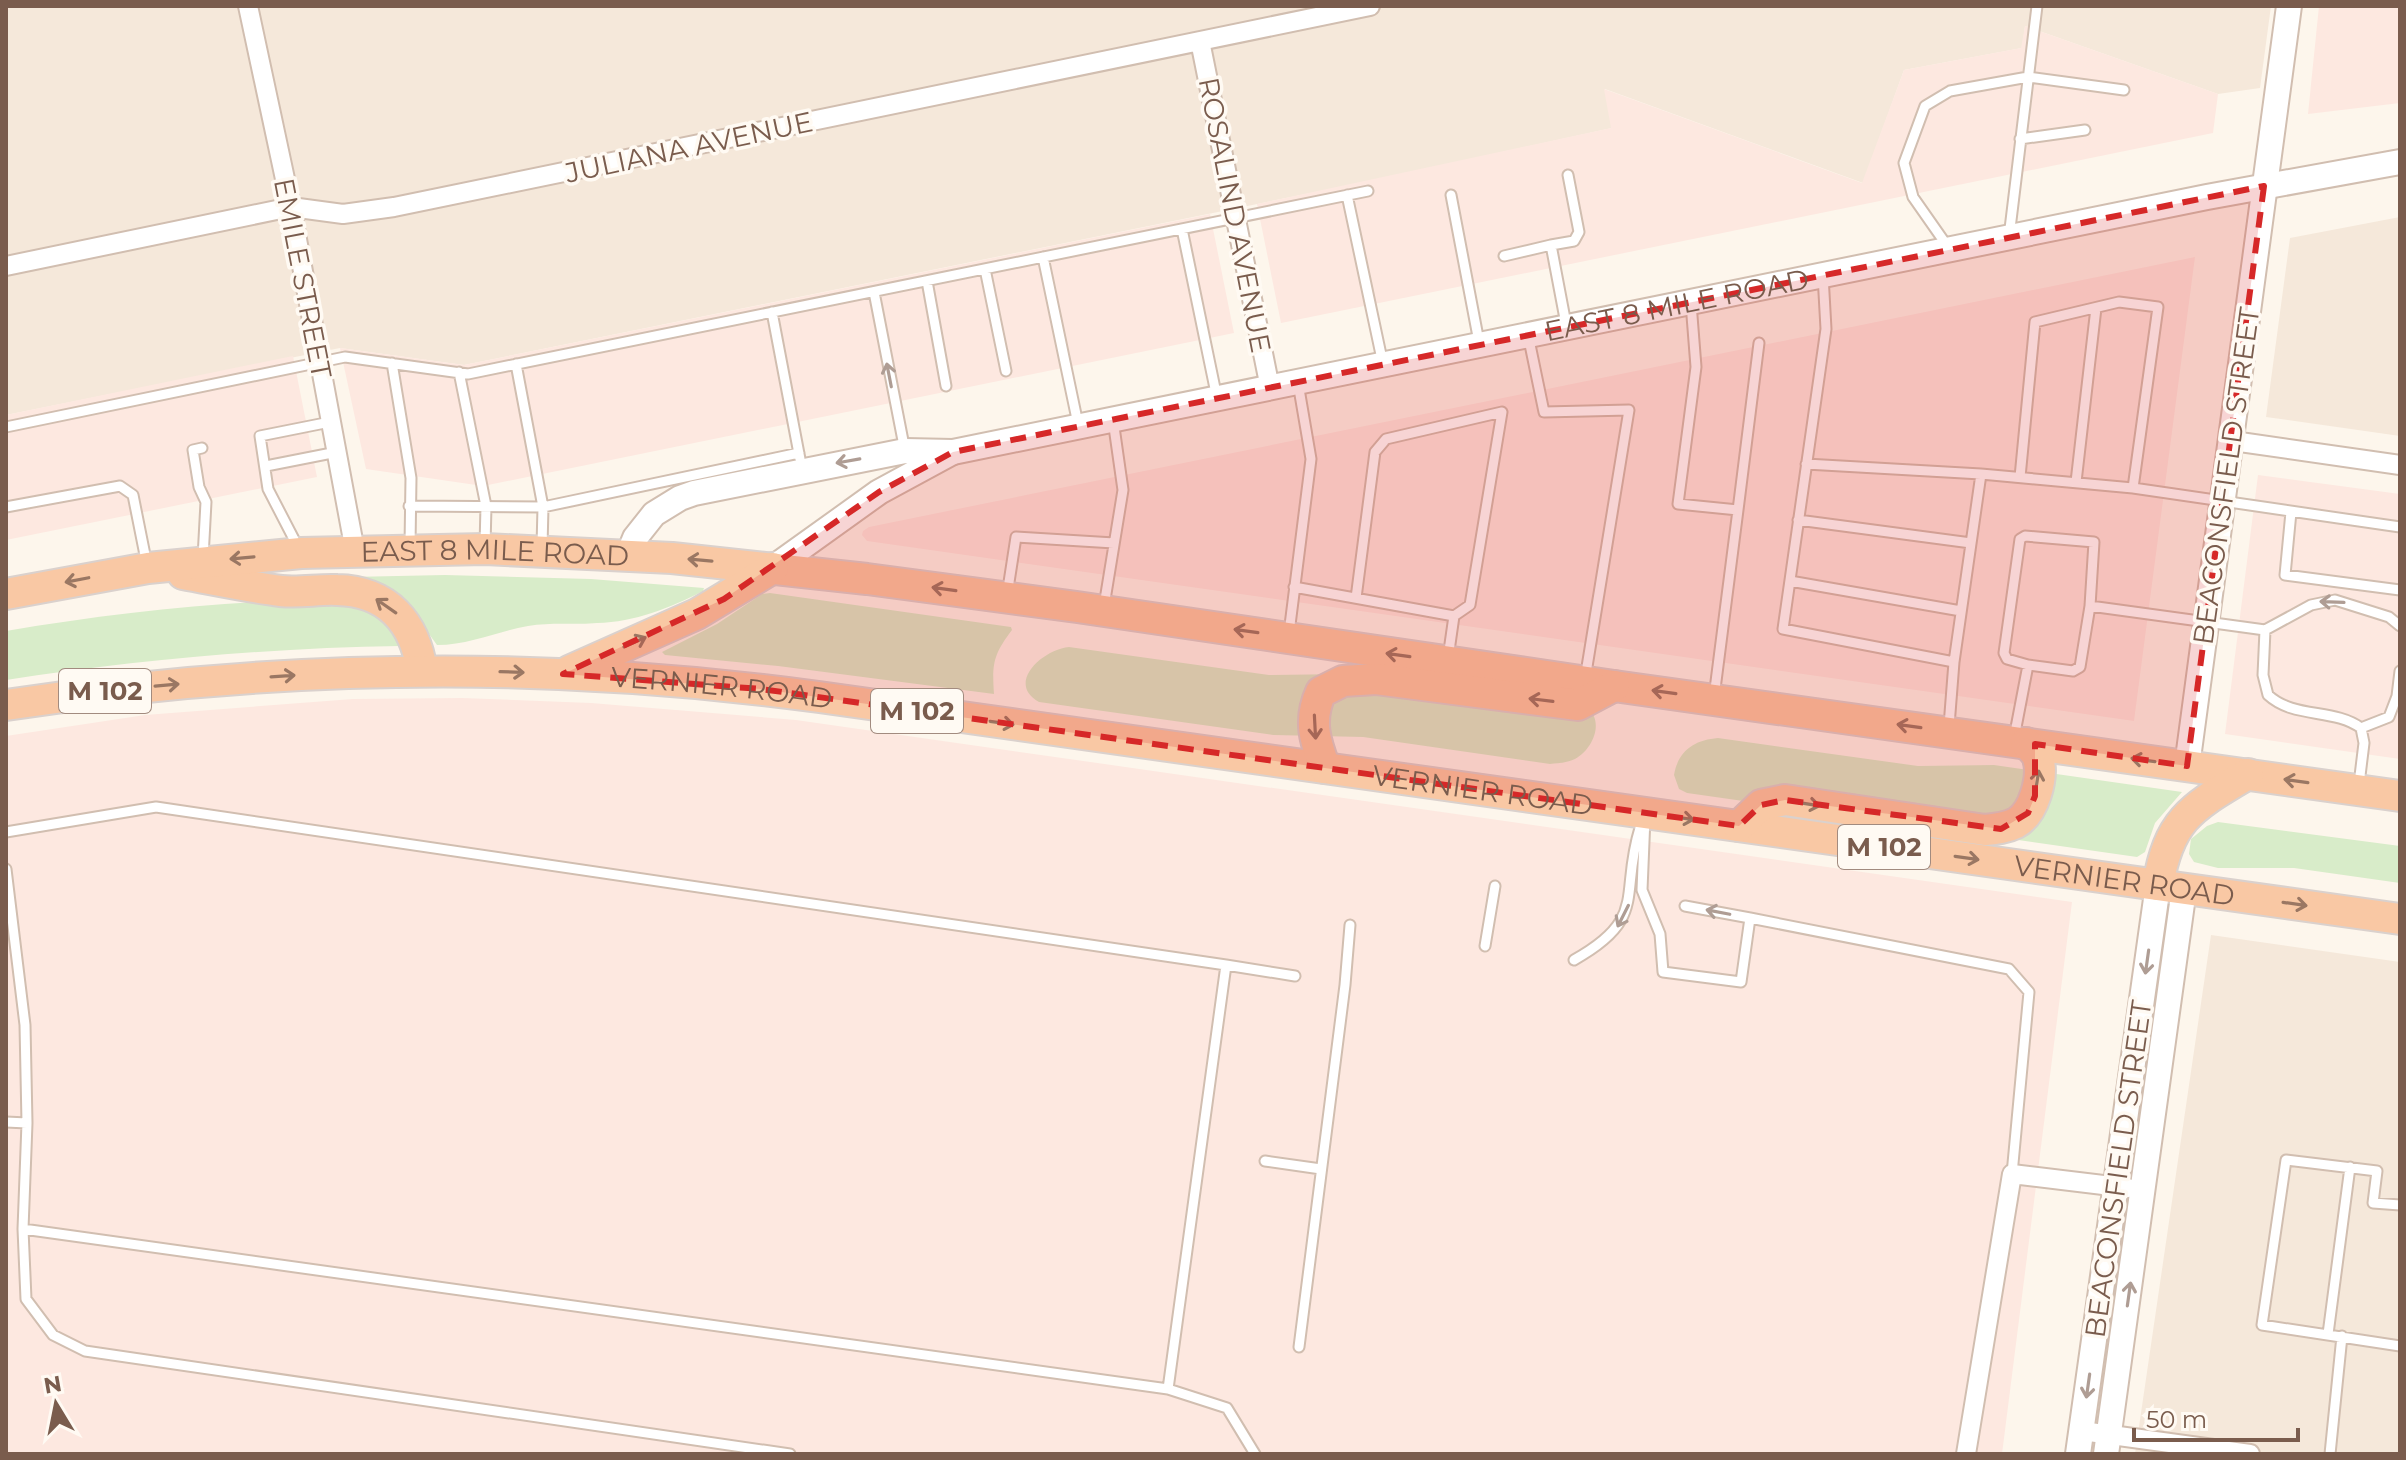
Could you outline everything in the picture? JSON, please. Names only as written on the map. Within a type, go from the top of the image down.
[{"type":"highway","name":"EAST 8 MILE ROAD","points":[[6,594],[148,568],[301,553],[485,549],[628,555]]},
{"type":"highway","points":[[628,555],[773,568],[1103,611],[2400,796]]},
{"type":"highway","points":[[148,568],[284,591],[336,590],[370,595],[396,612],[408,625],[416,639],[422,671]]},
{"type":"highway","points":[[563,674],[697,614],[773,568]]},
{"type":"highway","name":"M 102","points":[[6,705],[101,692],[250,678],[422,671],[563,674]]},
{"type":"highway","name":"VERNIER ROAD","points":[[563,674],[761,689],[2400,919]]},
{"type":"highway","points":[[1325,768],[1313,736],[1313,715],[1321,692],[1343,681],[1376,679],[1578,705],[1599,683]]},
{"type":"highway","points":[[1739,826],[1761,805],[1785,800],[1985,830],[2001,829],[2018,822],[2028,813],[2035,796],[2039,768],[2037,754],[2020,742]]},
{"type":"highway","points":[[2171,887],[2162,860],[2175,828],[2199,805],[2248,774]]},
{"type":"street","name":"EMILE STREET","points":[[248,6],[291,207],[355,551]]},
{"type":"street","name":"JULIANA AVENUE","points":[[6,266],[291,207],[343,214],[394,207],[1370,6]]},
{"type":"street","name":"BEACONSFIELD STREET","points":[[2187,766],[2233,441],[2284,8]]},
{"type":"street","name":"ROSALIND AVENUE","points":[[1200,41],[1270,388]]},
{"type":"street","name":"EAST 8 MILE ROAD","points":[[628,555],[635,538],[654,514],[680,498],[801,461],[905,451],[953,452],[2264,186],[2400,162]]},
{"type":"street","points":[[2233,441],[2400,465]]},
{"type":"street","name":"EAST 8 MILE ROAD","points":[[773,568],[879,492],[953,452]]},
{"type":"street","name":"BEACONSFIELD STREET","points":[[2080,1442],[2115,1185],[2171,887]]},
{"type":"street","name":"BEACONSFIELD STREET","points":[[2108,1445],[2143,1190],[2171,887]]},
{"type":"street","points":[[1966,1454],[2012,1174],[2143,1190]]},
{"type":"street","points":[[2080,1442],[2250,1454]]},
{"type":"lane","points":[[2008,238],[2037,6]]},
{"type":"lane","points":[[1950,250],[1913,197],[1904,163],[1925,106],[1950,91],[2028,77],[2124,90]]},
{"type":"lane","points":[[2020,139],[2085,130]]},
{"type":"lane","points":[[1504,256],[1574,241],[1579,232],[1568,175]]},
{"type":"lane","points":[[6,427],[345,357],[468,374],[1368,191]]},
{"type":"lane","points":[[1347,195],[1384,365]]},
{"type":"lane","points":[[1451,195],[1480,345]]},
{"type":"lane","points":[[1182,229],[1217,398]]},
{"type":"lane","points":[[1551,245],[1567,328]]},
{"type":"lane","points":[[1043,257],[1078,427]]},
{"type":"lane","points":[[985,269],[1006,371]]},
{"type":"lane","points":[[1823,275],[1826,329],[1783,629],[1954,662]]},
{"type":"lane","points":[[927,281],[946,386]]},
{"type":"lane","points":[[874,292],[905,451]]},
{"type":"lane","points":[[2020,477],[2035,322],[2119,302],[2158,307],[2133,488]]},
{"type":"lane","points":[[1691,303],[1696,367],[1678,504],[1738,510]]},
{"type":"lane","points":[[2076,482],[2096,308]]},
{"type":"lane","points":[[409,506],[543,507],[801,461],[772,312]]},
{"type":"lane","points":[[1528,335],[1544,412],[1629,410],[1599,683]]},
{"type":"lane","points":[[1714,699],[1759,343]]},
{"type":"lane","points":[[392,363],[411,478],[410,549]]},
{"type":"lane","points":[[516,364],[543,507],[542,551]]},
{"type":"lane","points":[[459,372],[486,506],[485,549]]},
{"type":"lane","points":[[1289,637],[1311,459],[1298,383]]},
{"type":"lane","points":[[1294,587],[1454,616],[1470,605],[1502,412],[1386,439],[1380,445],[1375,452],[1356,598]]},
{"type":"lane","points":[[1103,611],[1123,490],[1113,420]]},
{"type":"lane","points":[[301,553],[268,489],[255,437],[330,422]]},
{"type":"lane","points":[[202,448],[193,450],[200,466],[206,502],[203,562]]},
{"type":"lane","points":[[264,471],[337,452]]},
{"type":"lane","points":[[1806,464],[1981,474],[2133,488],[2400,527]]},
{"type":"lane","points":[[1949,732],[1954,662],[1981,474]]},
{"type":"lane","points":[[6,507],[120,486],[133,495],[148,568]]},
{"type":"lane","points":[[2291,512],[2285,575],[2400,590]]},
{"type":"lane","points":[[1798,520],[1971,543]]},
{"type":"lane","points":[[1006,598],[1016,537],[1114,543]]},
{"type":"lane","points":[[2022,537],[2094,542],[2090,606],[2078,669],[2028,665],[2007,659],[2004,653],[2022,537]]},
{"type":"lane","points":[[1790,581],[1961,611]]},
{"type":"lane","points":[[2090,606],[2265,630],[2311,605],[2335,600],[2389,617],[2400,626]]},
{"type":"lane","points":[[1448,662],[1454,616]]},
{"type":"lane","points":[[2265,630],[2263,675],[2268,695],[2287,707],[2349,721],[2361,728],[2364,743],[2358,790]]},
{"type":"lane","points":[[2020,742],[2028,665]]},
{"type":"lane","points":[[2361,728],[2389,717],[2397,696],[2400,671]]},
{"type":"lane","points":[[6,832],[156,807],[1295,976]]},
{"type":"lane","points":[[1574,960],[1605,941],[1622,921],[1629,903],[1634,850],[1645,813]]},
{"type":"lane","points":[[1645,813],[1642,890],[1660,934],[1663,972],[1741,982],[1750,918]]},
{"type":"lane","points":[[6,869],[25,1025],[27,1123],[23,1229],[26,1299],[53,1335],[85,1351],[790,1454]]},
{"type":"lane","points":[[1485,946],[1495,886]]},
{"type":"lane","points":[[1685,906],[2009,969],[2029,992],[2012,1174]]},
{"type":"lane","points":[[1299,1347],[1350,925]]},
{"type":"lane","points":[[1168,1389],[1226,965]]},
{"type":"lane","points":[[6,1122],[27,1123]]},
{"type":"lane","points":[[2400,1205],[2373,1203],[2377,1171],[2286,1160],[2262,1325],[2400,1346]]},
{"type":"lane","points":[[1265,1161],[1321,1169]]},
{"type":"lane","points":[[2328,1334],[2350,1167]]},
{"type":"lane","points":[[23,1229],[1168,1389],[1227,1408],[1255,1454]]},
{"type":"lane","points":[[2330,1454],[2342,1336]]},
{"type":"highlighted area","points":[[2264,186],[2187,766],[2035,744],[2035,796],[2028,813],[2001,829],[1785,800],[1761,805],[1739,826],[761,689],[563,674],[724,599],[879,492],[953,452]]},
{"type":"shaded area","points":[[6,6],[2271,6],[2260,88],[2218,94],[2025,26],[2022,48],[1904,70],[1863,183],[1605,89],[1612,128],[1375,180],[464,365],[340,348],[6,415]]},
{"type":"shaded area","points":[[2319,6],[2400,6],[2400,103],[2308,114]]},
{"type":"shaded area","points":[[2025,26],[2218,94],[2213,133],[1281,323],[1257,204],[1611,128],[1604,89],[1862,183],[1904,70],[2021,48]]},
{"type":"shaded area","points":[[1210,214],[1234,333],[483,486],[366,469],[340,348],[464,365]]},
{"type":"shaded area","points":[[2400,217],[2400,436],[2266,417],[2290,238]]},
{"type":"shaded area","points":[[2195,257],[2134,721],[867,541],[862,535],[869,527]]},
{"type":"shaded area","points":[[293,356],[317,477],[6,540],[6,415]]},
{"type":"shaded area","points":[[2258,475],[2400,494],[2400,759],[2225,734]]},
{"type":"shaded area","points":[[462,698],[591,703],[796,720],[2072,902],[2002,1454],[6,1454],[6,736],[145,715],[353,699]]},
{"type":"shaded area","points":[[2211,935],[2400,962],[2400,1454],[2135,1454]]},
{"type":"green space","points":[[445,575],[591,579],[704,588],[665,608],[625,620],[537,625],[460,643],[437,645],[416,616],[350,577]]},
{"type":"green space","points":[[762,594],[1011,627],[995,660],[994,694],[665,655],[662,652],[717,624]]},
{"type":"green space","points":[[349,600],[387,619],[400,646],[202,656],[6,680],[6,631],[177,608]]},
{"type":"green space","points":[[1069,647],[1269,675],[1346,674],[1589,709],[1596,729],[1591,743],[1581,755],[1569,761],[1550,764],[1363,737],[1273,735],[1039,702],[1030,695],[1026,686],[1031,669],[1048,654]]},
{"type":"green space","points":[[1718,738],[1918,766],[1994,765],[2182,792],[2155,823],[2145,852],[2137,857],[1687,793],[1679,789],[1674,775],[1683,753],[1702,741]]},
{"type":"green space","points":[[2218,822],[2400,846],[2400,883],[2294,868],[2218,868],[2194,862],[2189,854],[2191,839],[2207,826]]}]
